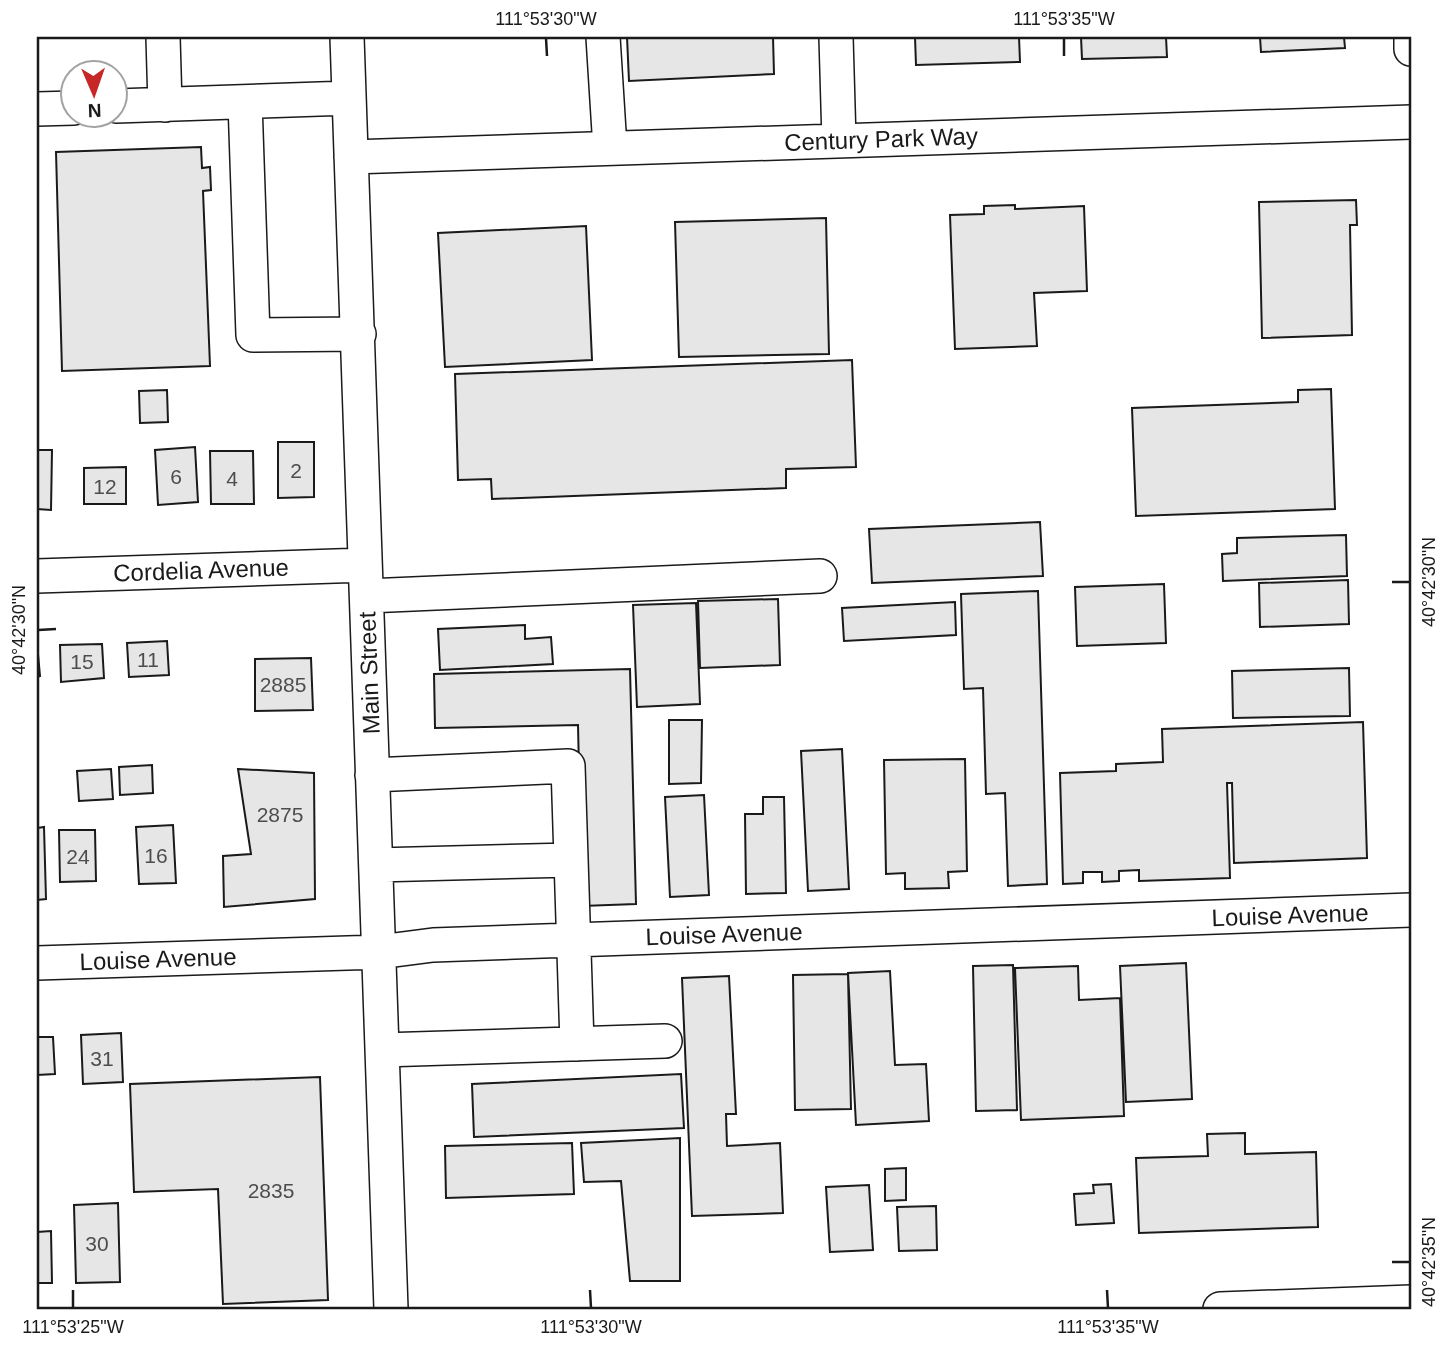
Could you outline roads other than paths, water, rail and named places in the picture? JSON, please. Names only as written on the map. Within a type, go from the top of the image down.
[{"type":"street","points":[[163,37],[165,105]]},
{"type":"street","name":"Main Street","points":[[348,37],[391,1309]]},
{"type":"street","points":[[603,37],[610,148]]},
{"type":"street","points":[[836,37],[839,141]]},
{"type":"street","points":[[1411,37],[1411,49]]},
{"type":"street","points":[[130,106],[349,98]]},
{"type":"street","points":[[245,102],[253,335],[359,334]]},
{"type":"street","points":[[37,109],[60,108]]},
{"type":"street","name":"Century Park Way","points":[[351,158],[1411,122]]},
{"type":"street","name":"Cordelia Avenue","points":[[37,576],[366,580],[820,576]]},
{"type":"street","points":[[372,775],[568,766],[577,1044]]},
{"type":"street","points":[[376,865],[571,860]]},
{"type":"street","name":"Louise Avenue","points":[[37,963],[379,952],[433,945],[1411,910]]},
{"type":"street","points":[[382,1050],[665,1041]]},
{"type":"street","points":[[1220,1309],[1411,1302]]}]
